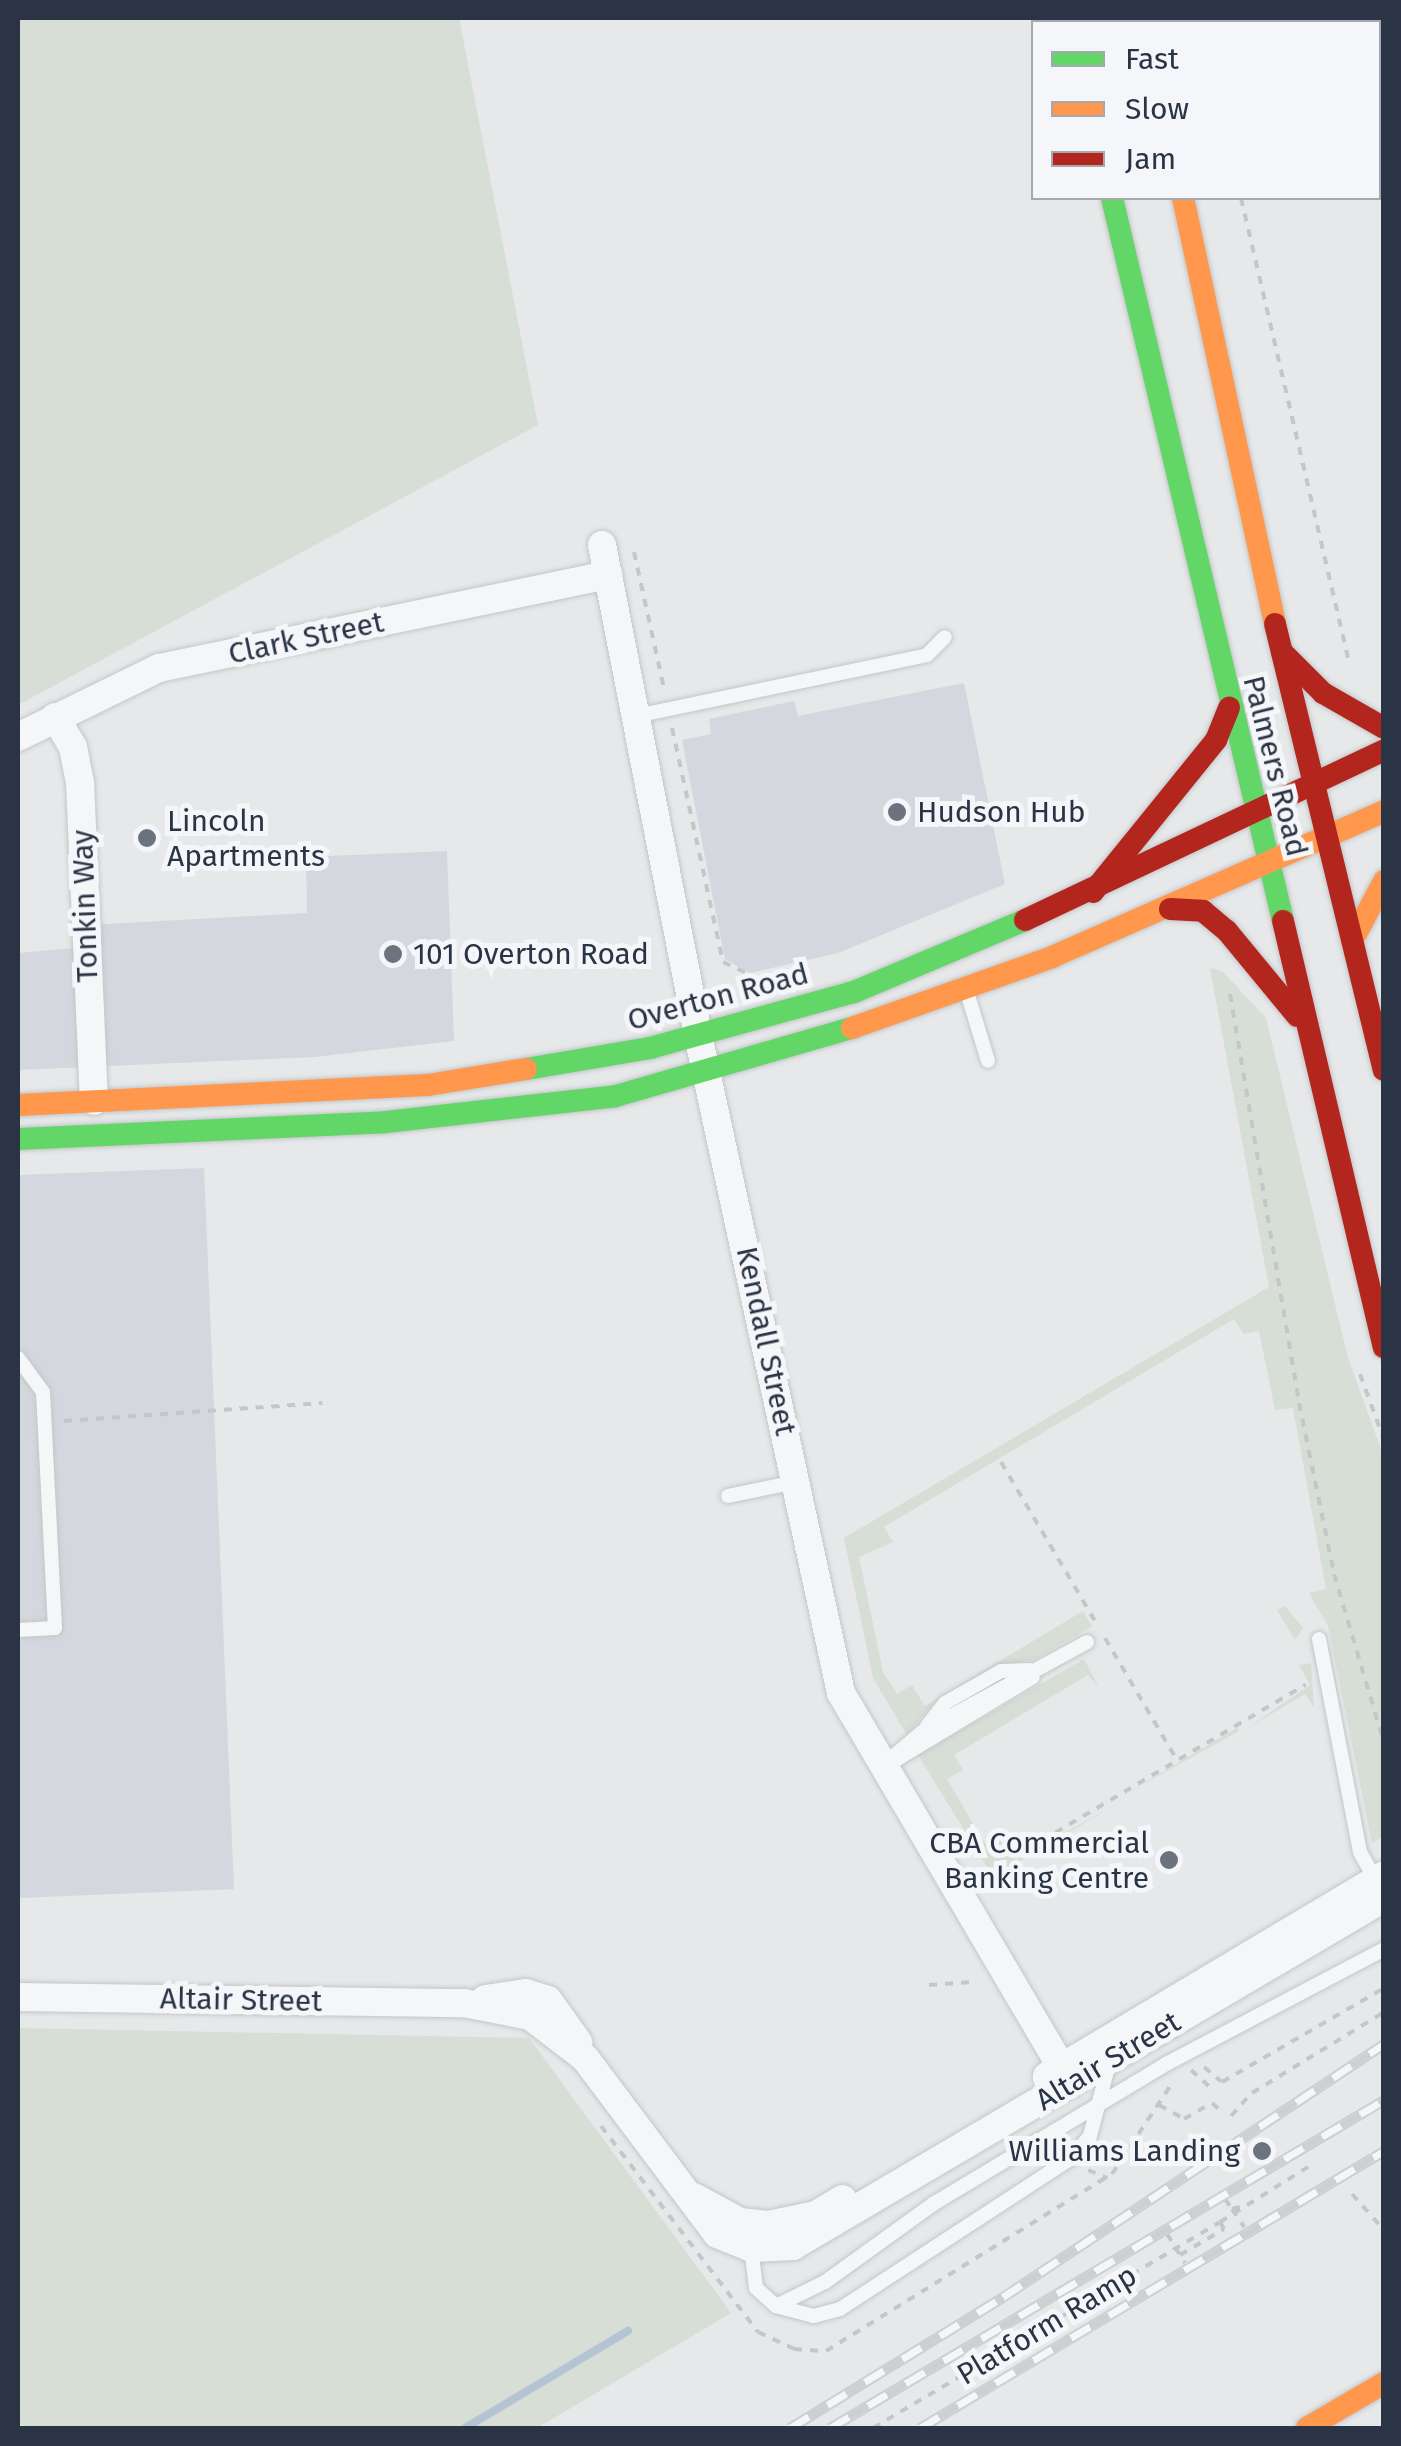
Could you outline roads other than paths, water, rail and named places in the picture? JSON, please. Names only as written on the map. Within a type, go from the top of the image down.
[{"type":"main road","name":"Palmers Road","points":[[1112,200],[1303,1024],[1384,1347]]},
{"type":"main road","name":"Palmers Road","points":[[1183,200],[1312,784],[1384,1070]]},
{"type":"main road","points":[[1282,652],[1323,693],[1384,728]]},
{"type":"main road","points":[[1093,892],[1216,740],[1229,708]]},
{"type":"main road","name":"Overton Road","points":[[18,1105],[428,1084],[698,1035],[854,992],[1093,892],[1384,750]]},
{"type":"main road","points":[[18,1139],[386,1122],[616,1096],[708,1073],[966,989],[1170,910],[1384,812]]},
{"type":"main road","points":[[1352,940],[1384,881]]},
{"type":"main road","points":[[1170,910],[1203,911],[1227,930],[1303,1024]]},
{"type":"main road","points":[[1307,2428],[1384,2383]]},
{"type":"street","name":"Kendall Street","points":[[602,545],[698,1035],[841,1692],[1066,2075]]},
{"type":"street","name":"Clark Street","points":[[18,737],[158,668],[608,576]]},
{"type":"street","name":"Tonkin Way","points":[[55,717],[73,747],[80,782],[94,1101]]},
{"type":"street","name":"Altair Street","points":[[1066,2075],[1110,2059],[1381,1887]]},
{"type":"street","name":"Altair Street","points":[[18,1996],[464,2003],[542,2022],[585,2058],[717,2234],[753,2236],[793,2246],[823,2233],[1066,2075],[1381,1887]]},
{"type":"lane","points":[[636,716],[927,655],[945,637]]},
{"type":"lane","points":[[966,989],[988,1061]]},
{"type":"lane","points":[[18,1358],[43,1392],[55,1628],[18,1630]]},
{"type":"lane","points":[[728,1496],[796,1482]]},
{"type":"lane","points":[[1319,1639],[1360,1852],[1381,1887]]},
{"type":"lane","points":[[882,1766],[922,1732],[1088,1642]]},
{"type":"lane","points":[[882,1766],[1018,1690],[1041,1670]]},
{"type":"lane","points":[[776,2306],[825,2282],[920,2212],[1100,2104],[1384,1949]]},
{"type":"lane","points":[[753,2236],[756,2288],[776,2306],[814,2316],[840,2308],[1072,2158],[1090,2136],[1110,2059]]},
{"type":"waterway","points":[[465,2428],[628,2331]]},
{"type":"railway","points":[[790,2428],[1003,2297],[1384,2044]]},
{"type":"railway","points":[[830,2428],[1384,2100]]},
{"type":"railway","points":[[920,2428],[1384,2151]]},
{"type":"place","name":"Hudson Hub","points":[[897,812]]},
{"type":"place","name":"Lincoln Apartments","points":[[147,838]]},
{"type":"place","name":"101 Overton Road","points":[[393,954]]},
{"type":"place","name":"CBA Commercial Banking Centre","points":[[1169,1860]]},
{"type":"place","name":"Williams Landing","points":[[1262,2151]]}]
